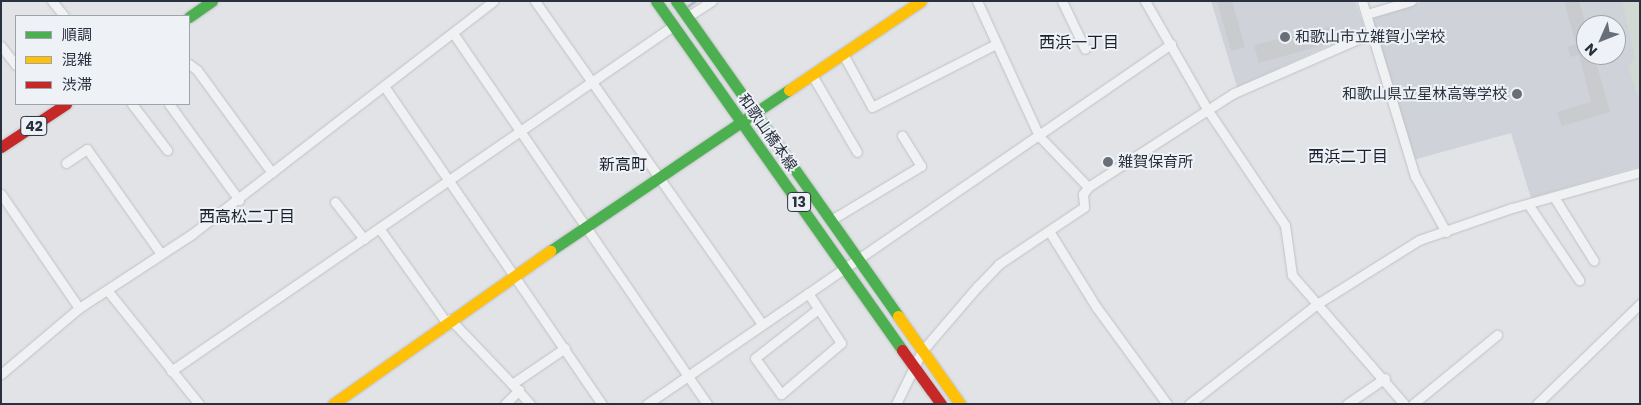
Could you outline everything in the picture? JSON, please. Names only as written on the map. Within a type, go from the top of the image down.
[{"type":"main road","points":[[190,16],[212,1]]},
{"type":"main road","name":"和歌山橋本線","points":[[656,1],[941,404]]},
{"type":"main road","name":"和歌山橋本線","points":[[676,1],[960,404]]},
{"type":"main road","points":[[333,404],[448,320],[921,1]]},
{"type":"main road","name":"42","points":[[3,144],[50,108]]},
{"type":"street","points":[[52,1],[63,15]]},
{"type":"street","points":[[1,374],[79,308],[239,200],[494,1]]},
{"type":"street","points":[[535,1],[762,324]]},
{"type":"street","points":[[687,17],[712,1]]},
{"type":"street","points":[[977,1],[1039,136],[1088,187]]},
{"type":"street","points":[[1062,1],[1085,49]]},
{"type":"street","points":[[1145,1],[1207,109],[1285,225],[1289,268],[1317,304],[1385,378],[1404,404]]},
{"type":"street","points":[[1362,1],[1374,32],[1415,176],[1446,232]]},
{"type":"street","points":[[1367,14],[1411,1]]},
{"type":"street","points":[[171,371],[673,26]]},
{"type":"street","points":[[896,404],[922,351],[999,264],[1084,207],[1083,194],[1088,187],[1207,109],[1263,77],[1374,32]]},
{"type":"street","points":[[453,33],[588,226],[707,404]]},
{"type":"street","points":[[843,54],[872,107],[996,44]]},
{"type":"street","points":[[647,404],[1171,44]]},
{"type":"street","points":[[1,46],[15,64]]},
{"type":"street","points":[[190,65],[197,70],[272,173]]},
{"type":"street","points":[[812,75],[857,152]]},
{"type":"street","points":[[384,86],[516,274],[602,404]]},
{"type":"street","points":[[133,105],[166,150]]},
{"type":"street","points":[[169,105],[239,200]]},
{"type":"street","points":[[831,220],[921,166],[902,136]]},
{"type":"street","points":[[66,163],[87,149],[161,254]]},
{"type":"street","points":[[1189,404],[1317,304],[1419,240],[1528,204],[1640,172]]},
{"type":"street","points":[[1,194],[79,308]]},
{"type":"street","points":[[1554,197],[1594,261]]},
{"type":"street","points":[[335,202],[364,238]]},
{"type":"street","points":[[1528,204],[1580,280]]},
{"type":"street","points":[[379,228],[448,320],[530,404]]},
{"type":"street","points":[[1049,231],[1097,308],[1167,404]]},
{"type":"street","points":[[108,290],[199,404]]},
{"type":"street","points":[[808,293],[841,342],[781,394],[755,358],[818,309]]},
{"type":"street","points":[[1537,404],[1640,304]]},
{"type":"street","points":[[1413,404],[1497,335]]},
{"type":"street","points":[[505,404],[515,387],[566,348]]},
{"type":"street","points":[[1347,404],[1385,378]]},
{"type":"shaded area","name":"和歌山市立雑賀小学校","points":[[1211,1],[1355,1],[1365,29],[1237,87]]},
{"type":"shaded area","name":"和歌山県立星林高等学校","points":[[1425,1],[1640,1],[1640,166],[1531,198],[1511,133],[1413,160],[1373,24],[1375,15]]},
{"type":"shaded area","points":[[1622,1],[1640,1],[1640,103],[1628,66],[1635,58]]},
{"type":"building","points":[[1217,1],[1232,1],[1245,47],[1231,51]]},
{"type":"building","points":[[1564,1],[1579,1],[1583,15],[1576,15],[1576,44]]},
{"type":"building","points":[[1332,26],[1337,41],[1259,63],[1254,45]]},
{"type":"building","points":[[1576,44],[1576,56],[1570,57],[1568,47]]},
{"type":"building","points":[[1582,65],[1597,65],[1610,112],[1562,126],[1557,112],[1591,102]]},
{"type":"waterway","points":[[685,8],[695,1]]},
{"type":"traffic: fast","points":[[190,16],[212,1]]},
{"type":"traffic: fast","points":[[656,1],[902,350]]},
{"type":"traffic: fast","points":[[676,1],[898,316]]},
{"type":"traffic: fast","points":[[550,251],[789,90]]},
{"type":"traffic: slow","points":[[789,90],[921,1]]},
{"type":"traffic: slow","points":[[333,404],[550,251]]},
{"type":"traffic: slow","points":[[898,316],[960,404]]},
{"type":"traffic: jam","points":[[1,147],[64,105]]},
{"type":"traffic: jam","points":[[902,350],[941,404]]},
{"type":"place","name":"和歌山市立雑賀小学校","points":[[1285,37]]},
{"type":"place","name":"和歌山県立星林高等学校","points":[[1517,94]]},
{"type":"place","name":"雑賀保育所","points":[[1108,162]]},
{"type":"district","name":"西浜一丁目","points":[[1079,43]]},
{"type":"district","name":"西浜二丁目","points":[[1348,157]]},
{"type":"district","name":"新高町","points":[[623,165]]},
{"type":"district","name":"西高松二丁目","points":[[247,217]]}]
